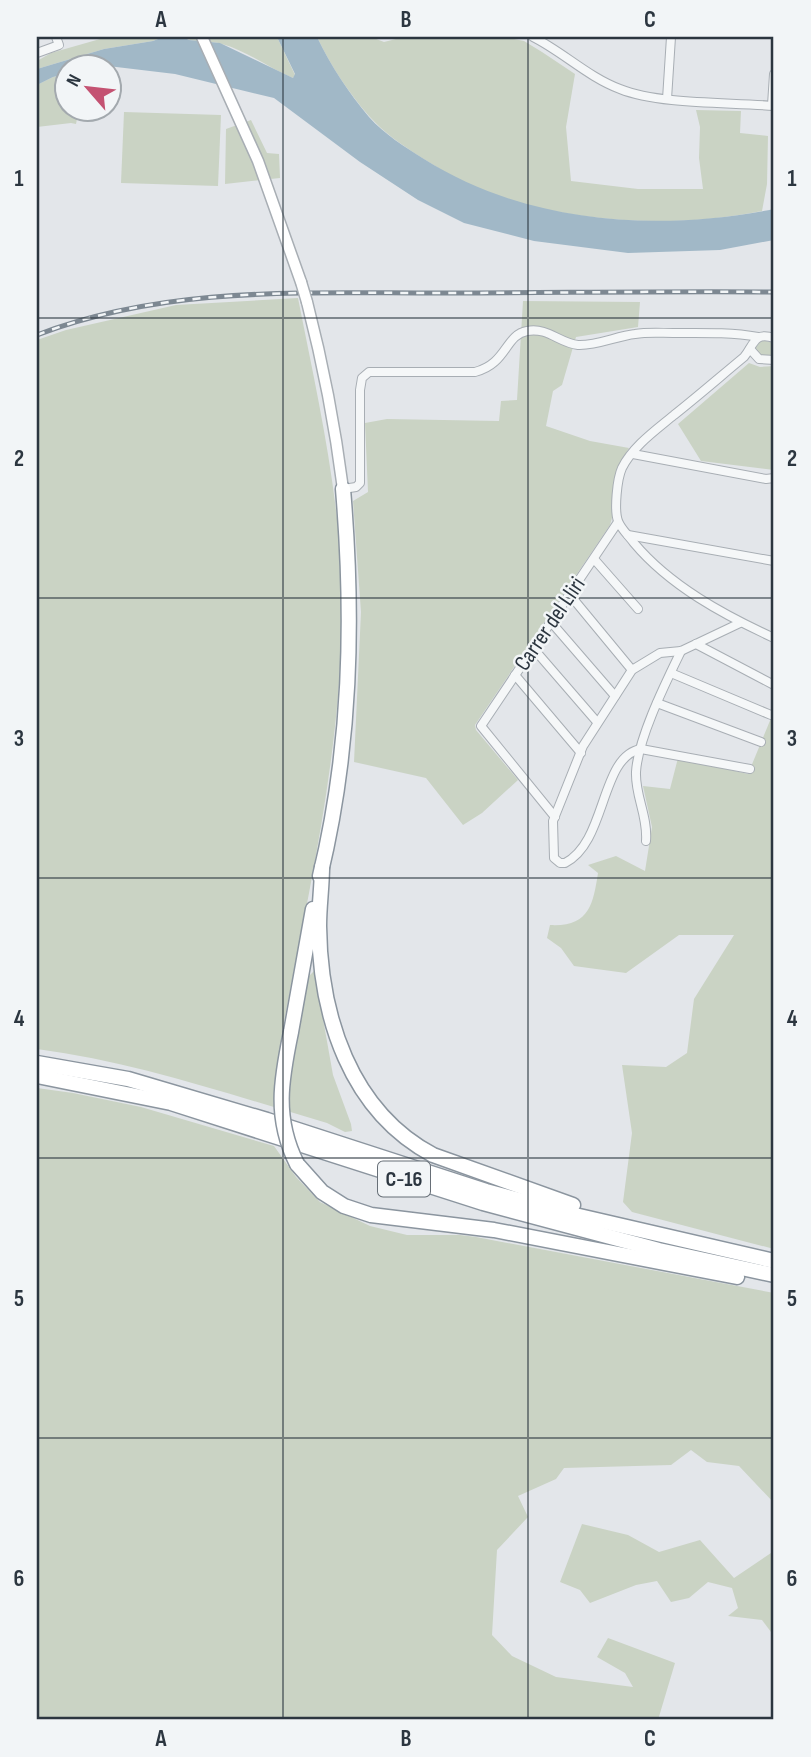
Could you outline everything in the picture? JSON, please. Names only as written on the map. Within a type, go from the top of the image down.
[{"type":"highway","points":[[343,489],[350,595],[349,690],[338,779],[282,1084],[281,1109],[286,1137],[297,1164],[322,1192],[344,1206],[371,1215],[494,1230],[774,1284]]},
{"type":"highway","points":[[322,866],[319,925],[323,976],[329,1007],[337,1036],[356,1082],[382,1117],[417,1146],[433,1155],[519,1188],[670,1238]]},
{"type":"highway","name":"C-16","points":[[37,1063],[128,1079],[486,1191],[670,1238],[774,1261]]},
{"type":"highway","name":"C-16","points":[[37,1076],[171,1103],[483,1203],[659,1250],[774,1275]]},
{"type":"main road","points":[[202,37],[270,190],[301,282],[331,405],[343,489]]},
{"type":"street","points":[[37,53],[59,45],[56,37]]},
{"type":"street","points":[[533,37],[596,78],[641,96],[773,105],[774,74]]},
{"type":"street","points":[[667,99],[671,37]]},
{"type":"street","points":[[774,330],[766,337],[752,342],[750,349],[640,445],[622,468],[619,480],[618,522],[647,559],[661,571],[740,623],[774,638]]},
{"type":"street","points":[[343,489],[356,487],[360,483],[360,383],[366,375],[374,372],[483,370],[500,358],[517,335],[527,331],[545,331],[569,343],[580,345],[636,333],[737,334],[766,337]]},
{"type":"street","points":[[750,349],[759,359],[774,359]]},
{"type":"street","points":[[633,454],[770,479],[774,489]]},
{"type":"street","name":"Carrer del Lliri","points":[[555,817],[481,726],[618,522]]},
{"type":"street","points":[[628,535],[774,561]]},
{"type":"street","points":[[594,559],[638,608]]},
{"type":"street","points":[[570,594],[632,670]]},
{"type":"street","points":[[551,622],[615,696]]},
{"type":"street","points":[[740,623],[681,651],[660,653],[632,670],[597,722],[581,753],[555,817],[554,858],[559,863],[565,863],[577,854],[592,833],[620,763],[631,752],[641,749],[750,769]]},
{"type":"street","points":[[696,644],[774,685]]},
{"type":"street","points":[[533,648],[597,722]]},
{"type":"street","points":[[646,841],[645,815],[636,785],[636,771],[657,703],[681,651]]},
{"type":"street","points":[[671,673],[771,715]]},
{"type":"street","points":[[515,675],[581,753]]},
{"type":"street","points":[[657,703],[761,742]]},
{"type":"green space","points":[[107,37],[163,37],[94,52],[54,52]]},
{"type":"green space","points":[[183,37],[277,37],[295,75],[293,78],[231,47]]},
{"type":"green space","points":[[317,37],[371,37],[384,42],[404,37],[524,41],[575,74],[566,127],[571,181],[638,189],[703,189],[699,158],[700,127],[696,110],[741,111],[740,133],[768,136],[767,184],[762,211],[689,220],[611,219],[534,207],[498,196],[447,173],[380,127],[347,88]]},
{"type":"green space","points":[[51,53],[52,65],[37,69],[37,61]]},
{"type":"green space","points":[[52,78],[52,122],[76,124],[37,127],[37,85]]},
{"type":"green space","points":[[124,112],[221,115],[218,186],[121,183]]},
{"type":"green space","points":[[251,120],[267,153],[279,154],[280,178],[225,184],[226,129]]},
{"type":"green space","points":[[298,298],[335,499],[342,591],[341,655],[328,782],[282,1032],[288,1038],[309,976],[315,970],[319,975],[320,1002],[333,1075],[351,1124],[352,1131],[345,1132],[327,1123],[183,1080],[111,1062],[37,1049],[37,340],[66,330],[176,305]]},
{"type":"green space","points":[[523,301],[640,302],[638,327],[576,337],[562,385],[553,391],[546,426],[590,441],[629,448],[616,479],[610,525],[475,725],[476,730],[518,780],[482,813],[463,825],[426,778],[354,762],[361,612],[353,501],[368,492],[365,423],[387,419],[499,421],[501,401],[517,400]]},
{"type":"green space","points":[[762,340],[774,343],[774,355],[760,356],[754,349]]},
{"type":"green space","points":[[749,363],[760,367],[774,366],[774,470],[701,461],[678,424]]},
{"type":"green space","points":[[774,711],[774,1249],[632,1212],[623,1202],[632,1133],[622,1065],[666,1067],[687,1053],[694,999],[734,935],[679,935],[626,973],[574,966],[561,948],[547,938],[550,925],[573,922],[587,912],[594,895],[598,873],[588,865],[616,856],[645,871],[652,827],[643,786],[670,789],[678,758],[748,774]]},
{"type":"green space","points":[[37,1088],[141,1107],[274,1146],[296,1177],[320,1202],[370,1226],[407,1235],[476,1237],[774,1293],[774,1503],[739,1466],[707,1462],[691,1450],[671,1465],[564,1468],[556,1479],[518,1496],[528,1517],[497,1550],[492,1635],[512,1656],[556,1677],[633,1687],[625,1673],[597,1657],[608,1638],[675,1663],[658,1720],[37,1720]]},
{"type":"green space","points":[[582,1524],[628,1535],[659,1552],[700,1540],[734,1578],[774,1551],[774,1636],[762,1620],[728,1616],[738,1608],[732,1588],[708,1582],[689,1598],[671,1602],[657,1581],[636,1585],[590,1603],[580,1590],[560,1582]]},
{"type":"water","points":[[163,37],[183,37],[220,43],[293,78],[295,74],[277,37],[317,37],[340,78],[375,123],[410,150],[464,181],[549,209],[594,217],[684,220],[774,209],[774,240],[720,250],[628,253],[534,241],[464,223],[418,200],[360,162],[274,98],[175,74],[122,68],[122,52],[94,52]]},
{"type":"water","points":[[52,65],[52,78],[37,85],[37,69]]},
{"type":"railway","points":[[37,335],[85,319],[134,308],[184,300],[283,293],[774,292]]}]
